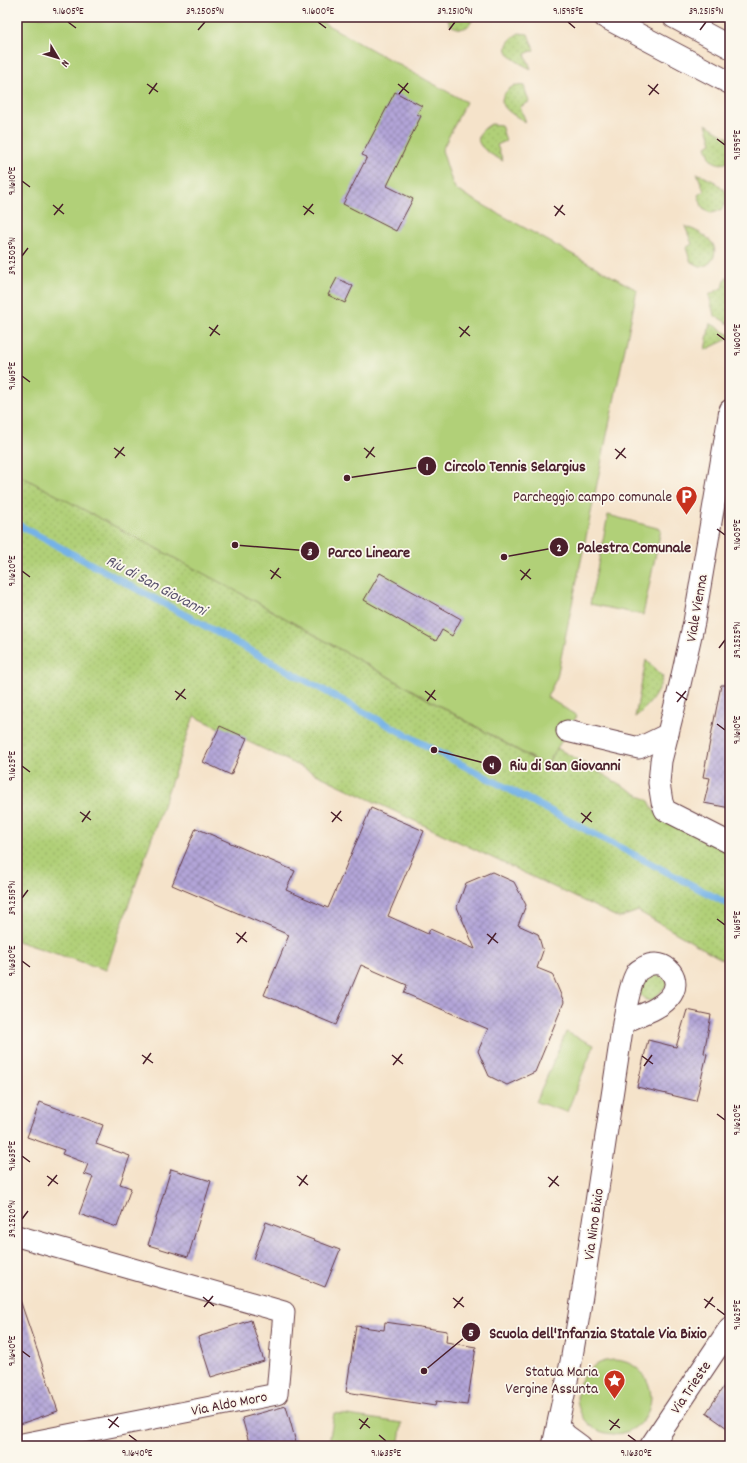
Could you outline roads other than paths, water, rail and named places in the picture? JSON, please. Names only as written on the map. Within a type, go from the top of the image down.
[{"type":"street","points":[[606,17],[730,83]]},
{"type":"street","points":[[674,17],[730,48]]},
{"type":"street","name":"Viale Vienna","points":[[730,410],[694,622],[661,761],[659,783],[665,810],[730,843]]},
{"type":"street","points":[[567,731],[639,748],[668,734]]},
{"type":"street","name":"Via Nino Bixio","points":[[553,1446],[579,1316],[623,1023]]},
{"type":"street","name":"Via Aldo Moro","points":[[17,1236],[284,1312],[277,1394],[17,1445]]},
{"type":"street","name":"Via Trieste","points":[[651,1446],[730,1328]]},
{"type":"street","points":[[558,1425],[566,1435],[581,1446]]},
{"type":"waterway","name":"Riu di San Giovanni","points":[[17,524],[434,750],[730,905]]},
{"type":"place","name":"Circolo Tennis Selargius","points":[[347,478]]},
{"type":"place","name":"Parcheggio campo comunale","points":[[687,516]]},
{"type":"place","name":"Parco Lineare","points":[[235,545]]},
{"type":"place","name":"Palestra Comunale","points":[[504,557]]},
{"type":"place","name":"Riu di San Giovanni","points":[[434,750]]},
{"type":"place","name":"Scuola dell'Infanzia Statale Via Bixio","points":[[424,1371]]},
{"type":"place","name":"Statua Maria Vergine Assunta","points":[[614,1400]]}]
